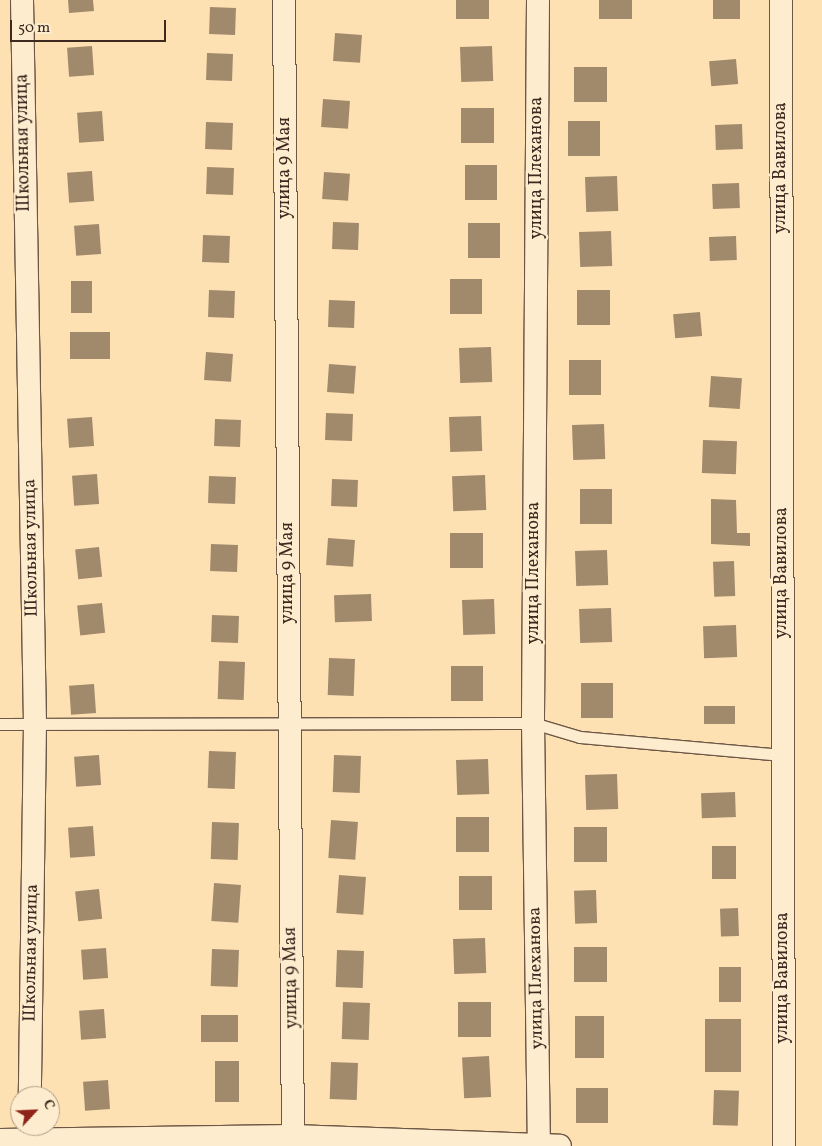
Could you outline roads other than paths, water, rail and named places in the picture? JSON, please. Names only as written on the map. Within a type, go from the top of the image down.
[{"type":"street","name":"Школьная улица","points":[[22,0],[35,724],[30,1086]]},
{"type":"street","name":"улица 9 Мая","points":[[284,0],[294,1141]]},
{"type":"street","name":"улица Плеханова","points":[[538,0],[533,723],[546,1145]]},
{"type":"street","name":"улица Вавилова","points":[[781,0],[784,1146]]},
{"type":"street","points":[[0,1140],[30,1137],[546,1145]]},
{"type":"lane","points":[[0,724],[533,723],[580,737],[782,755]]}]
